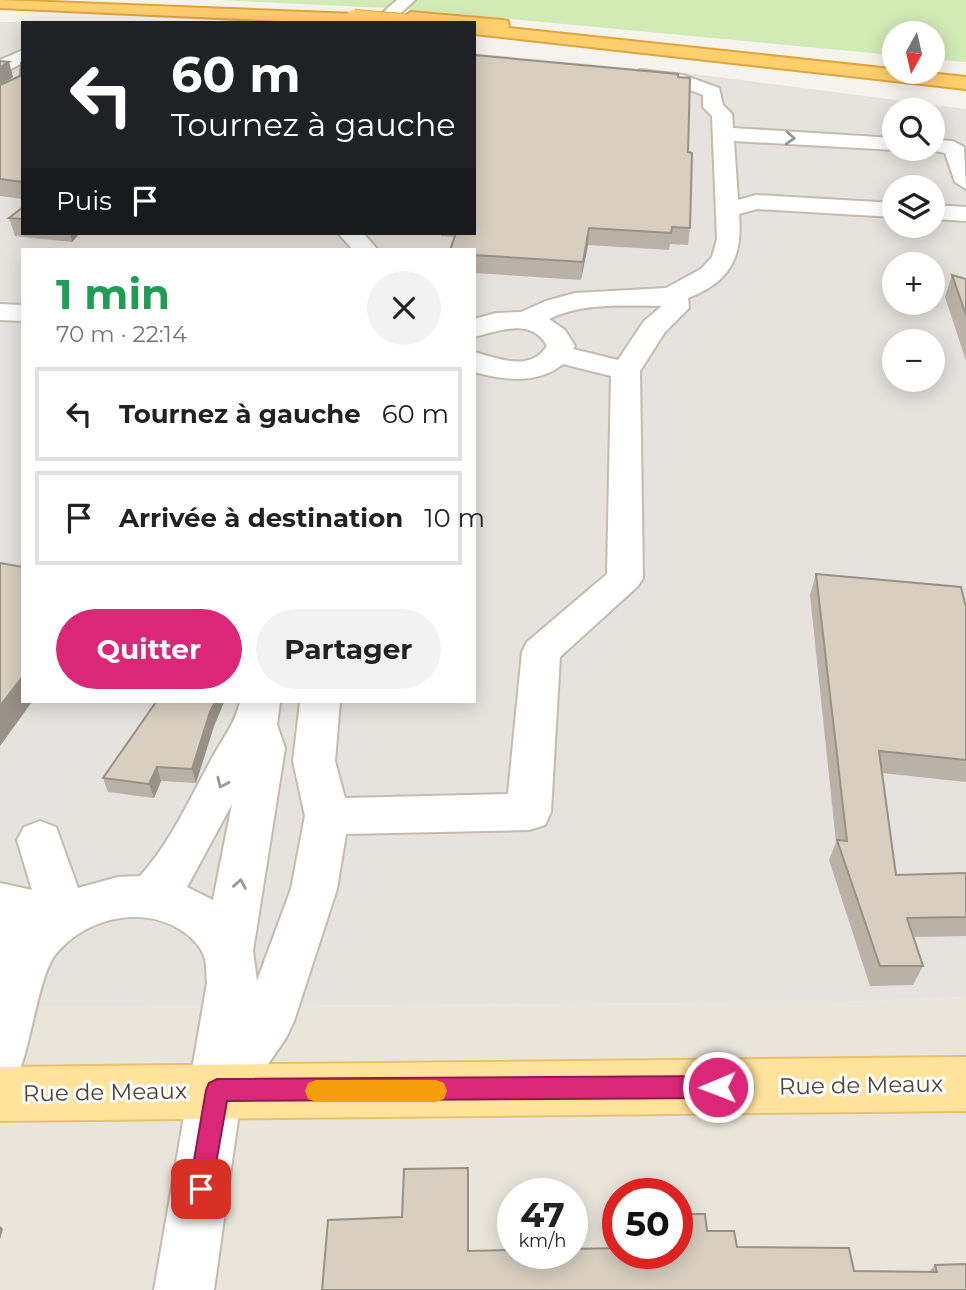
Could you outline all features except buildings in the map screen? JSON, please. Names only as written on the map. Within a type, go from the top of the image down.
[{"type":"highway","points":[[124,0],[358,16]]},
{"type":"highway","points":[[0,3],[358,16],[407,13],[882,65]]},
{"type":"highway","points":[[476,29],[966,83]]},
{"type":"highway","points":[[945,72],[966,74]]},
{"type":"main road","name":"Rue de Meaux","points":[[0,1094],[966,1084]]},
{"type":"street","points":[[385,21],[407,13]]},
{"type":"street","points":[[0,50],[21,54]]},
{"type":"street","points":[[0,68],[21,55]]},
{"type":"street","points":[[526,321],[546,308],[578,300],[675,297],[715,271],[726,256],[722,114],[713,107],[712,92],[683,81],[618,74]]},
{"type":"street","points":[[722,134],[882,143]]},
{"type":"street","points":[[945,147],[953,147],[966,182]]},
{"type":"street","points":[[726,211],[756,202],[882,209]]},
{"type":"street","points":[[945,213],[966,214]]},
{"type":"street","points":[[352,235],[364,248]]},
{"type":"street","points":[[327,816],[529,812],[541,652],[625,578],[626,371],[654,327],[676,308],[675,297]]},
{"type":"street","points":[[0,312],[21,313]]},
{"type":"street","points":[[476,328],[493,322],[526,321],[551,331],[561,346],[550,362],[523,370],[480,369]]},
{"type":"street","points":[[558,354],[626,371]]},
{"type":"street","points":[[217,1090],[268,1021],[314,889],[327,816],[314,761],[320,703]]},
{"type":"street","points":[[151,897],[169,878],[196,836],[237,749],[258,713]]},
{"type":"street","points":[[184,1290],[232,983],[228,951],[264,748],[258,713]]},
{"type":"street","points":[[0,1054],[33,933],[40,840]]},
{"type":"street","points":[[33,933],[108,897],[151,897],[176,905],[206,921],[228,951]]},
{"type":"street","points":[[0,904],[33,933]]},
{"type":"shaded area","points":[[0,22],[21,22],[21,235],[476,235],[476,53],[695,74],[882,98],[882,161],[945,161],[945,106],[966,109],[966,997],[844,1002],[0,1008]]},
{"type":"shaded area","points":[[0,324],[21,324],[21,568],[0,564]]},
{"type":"shaded area","points":[[50,703],[142,703],[89,785],[69,763],[61,836],[21,845],[20,838],[0,833],[0,771]]},
{"type":"shaded area","points":[[966,997],[966,1290],[0,1290],[0,1008],[844,1002]]},
{"type":"green space","points":[[220,0],[396,0],[386,8]]},
{"type":"green space","points":[[415,0],[966,0],[966,62],[945,60],[945,21],[882,21],[882,54],[403,9]]},
{"type":"slow traffic","points":[[316,1091],[436,1091]]},
{"type":"route","points":[[201,1189],[217,1090],[718,1087]]}]
